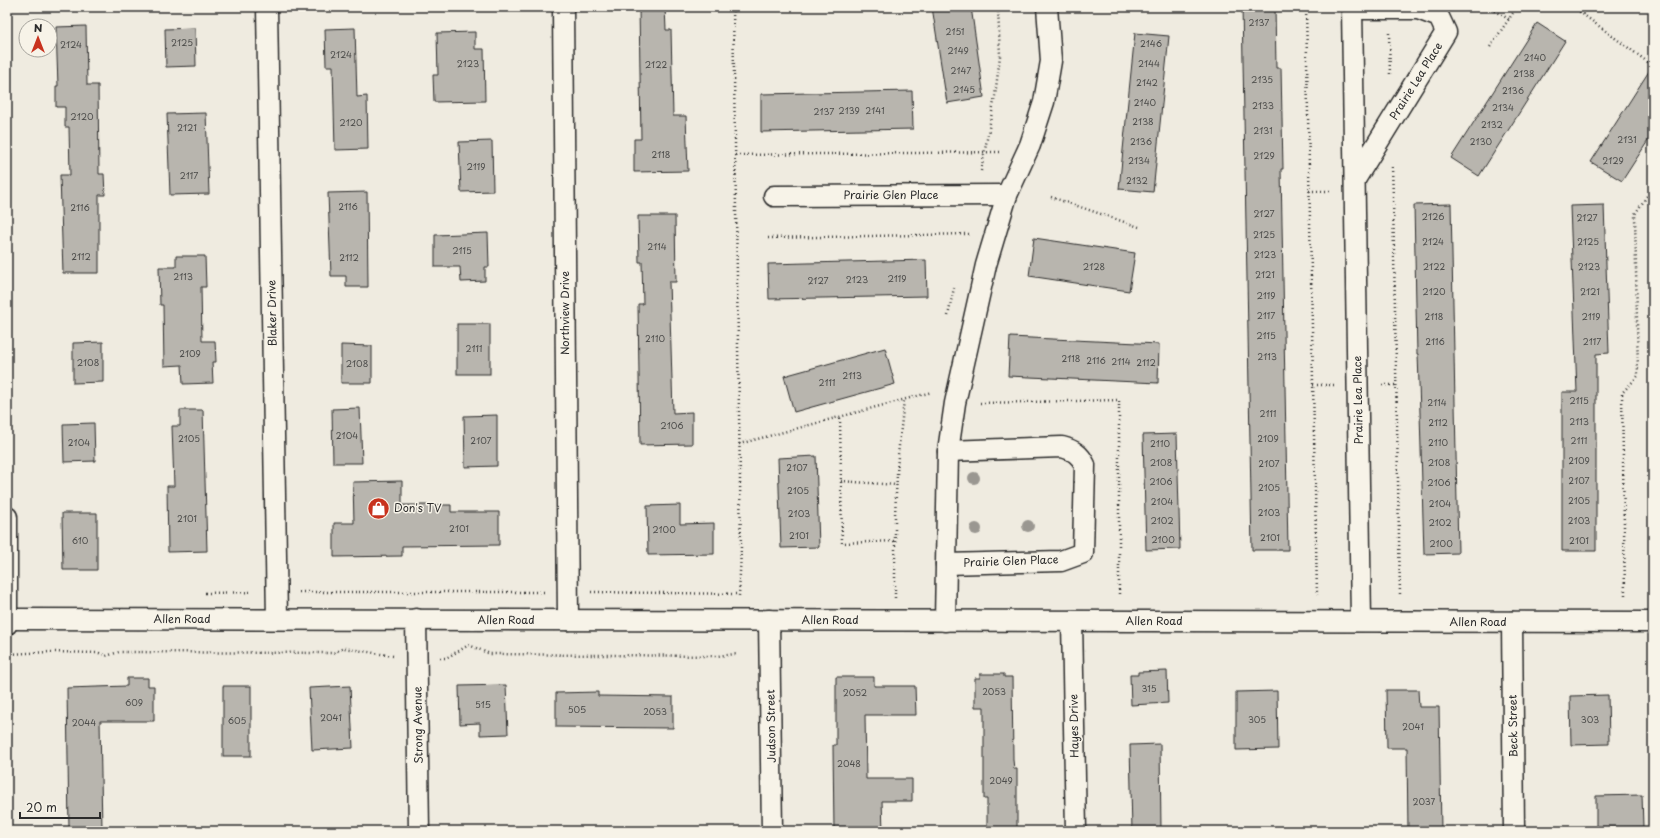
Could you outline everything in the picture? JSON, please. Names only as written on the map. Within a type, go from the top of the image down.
[{"type":"street","name":"Blaker Drive","points":[[267,7],[277,620]]},
{"type":"street","name":"Northview Drive","points":[[562,7],[568,620]]},
{"type":"street","points":[[945,621],[948,451],[963,362],[986,265],[1007,195],[1026,152],[1044,102],[1051,61],[1047,7]]},
{"type":"street","name":"Prairie Lea Place","points":[[1356,178],[1446,32],[1439,17],[1418,9],[1352,8],[1356,178],[1361,621]]},
{"type":"street","name":"Prairie Glen Place","points":[[774,196],[1007,195]]},
{"type":"street","name":"Prairie Glen Place","points":[[946,564],[1061,560],[1083,553],[1084,536],[1084,465],[1082,458],[1076,452],[1062,447],[948,451]]},
{"type":"street","points":[[7,516],[7,621]]},
{"type":"street","name":"Strong Avenue","points":[[416,620],[419,831]]},
{"type":"street","name":"Allen Road","points":[[7,621],[769,620],[1653,622]]},
{"type":"street","name":"Judson Street","points":[[769,620],[772,831]]},
{"type":"street","name":"Hayes Drive","points":[[1072,621],[1076,831]]},
{"type":"street","name":"Beck Street","points":[[1512,622],[1514,831]]},
{"type":"path","points":[[733,7],[741,549],[738,620]]},
{"type":"path","points":[[968,241],[976,213],[976,195],[985,153],[1000,56],[998,7]]},
{"type":"path","points":[[1306,7],[1317,595]]},
{"type":"path","points":[[1487,7],[1509,19]]},
{"type":"path","points":[[1490,47],[1517,7]]},
{"type":"path","points":[[1573,7],[1653,66]]},
{"type":"path","points":[[1388,9],[1390,84]]},
{"type":"path","points":[[736,155],[1026,152]]},
{"type":"path","points":[[1625,595],[1622,393],[1638,376],[1635,214],[1653,187]]},
{"type":"path","points":[[1051,197],[1139,227]]},
{"type":"path","points":[[1392,197],[1400,595]]},
{"type":"path","points":[[768,238],[970,234]]},
{"type":"path","points":[[948,317],[955,287]]},
{"type":"path","points":[[739,444],[932,393],[934,385]]},
{"type":"path","points":[[895,595],[896,485],[904,400]]},
{"type":"path","points":[[840,418],[842,543],[895,541]]},
{"type":"path","points":[[841,481],[896,485]]},
{"type":"path","points":[[197,594],[277,592],[568,592],[739,594]]},
{"type":"path","points":[[7,654],[50,652],[99,653],[106,656],[119,652],[333,653],[344,648],[392,656],[446,658],[469,645],[490,654],[716,656],[737,654]]},
{"type":"building","points":[[639,7],[665,7],[666,30],[671,30],[673,116],[686,116],[688,171],[634,172],[634,139],[641,139]]},
{"type":"building","points":[[932,7],[971,7],[984,97],[947,103]]},
{"type":"building","points":[[1242,7],[1275,7],[1276,68],[1281,68],[1283,169],[1281,169],[1288,550],[1252,550]]},
{"type":"building","points":[[1537,23],[1565,41],[1479,176],[1451,158]]},
{"type":"building","points":[[86,26],[87,85],[98,85],[99,174],[104,174],[105,195],[99,195],[99,273],[63,273],[60,175],[70,175],[69,127],[65,127],[65,107],[56,107],[56,86],[58,86],[58,27]]},
{"type":"building","points":[[195,28],[196,66],[166,67],[165,29]]},
{"type":"building","points":[[355,28],[357,97],[367,96],[368,149],[335,150],[333,66],[326,66],[325,29]]},
{"type":"building","points":[[475,32],[475,49],[484,49],[485,101],[434,102],[433,75],[438,75],[437,33]]},
{"type":"building","points":[[1135,33],[1169,36],[1153,192],[1119,189]]},
{"type":"building","points":[[1653,65],[1653,133],[1622,181],[1591,162]]},
{"type":"building","points":[[912,91],[913,129],[761,132],[761,94]]},
{"type":"building","points":[[206,113],[209,194],[170,195],[167,114]]},
{"type":"building","points":[[492,141],[493,191],[461,192],[459,142]]},
{"type":"building","points":[[367,192],[368,287],[346,287],[346,276],[331,276],[328,193]]},
{"type":"building","points":[[1451,204],[1458,553],[1424,554],[1417,354],[1414,205]]},
{"type":"building","points":[[1604,205],[1609,353],[1596,354],[1596,551],[1562,551],[1562,392],[1577,392],[1570,206]]},
{"type":"building","points":[[638,216],[675,216],[676,282],[669,282],[673,413],[692,412],[692,444],[640,445],[638,304],[643,304],[642,262],[639,262]]},
{"type":"building","points":[[488,233],[489,267],[485,267],[485,281],[461,282],[460,267],[435,267],[435,235]]},
{"type":"building","points":[[1034,238],[1135,253],[1129,291],[1029,276]]},
{"type":"building","points":[[176,256],[205,256],[206,287],[201,287],[202,341],[215,341],[216,362],[212,362],[213,383],[183,384],[182,365],[164,366],[163,305],[160,305],[159,267],[176,267]]},
{"type":"building","points":[[926,260],[927,296],[769,299],[768,264]]},
{"type":"building","points":[[457,324],[490,324],[490,374],[457,374]]},
{"type":"building","points":[[1010,337],[1159,344],[1158,383],[1008,376]]},
{"type":"building","points":[[103,342],[103,382],[73,383],[73,343]]},
{"type":"building","points":[[341,345],[372,346],[372,383],[341,383]]},
{"type":"building","points":[[885,348],[895,384],[794,412],[784,376]]},
{"type":"building","points":[[360,408],[362,463],[333,463],[332,409]]},
{"type":"building","points":[[180,410],[203,410],[207,551],[168,552],[167,486],[174,486],[172,426],[180,426]]},
{"type":"building","points":[[497,415],[497,466],[465,467],[464,416]]},
{"type":"building","points":[[94,423],[95,461],[64,462],[63,424]]},
{"type":"building","points":[[1177,434],[1180,549],[1146,550],[1143,435]]},
{"type":"building","points":[[816,456],[819,547],[781,548],[778,458]]},
{"type":"building","points":[[402,481],[402,505],[451,505],[451,512],[499,512],[499,545],[402,546],[402,556],[334,557],[334,523],[354,523],[353,482]]},
{"type":"building","points":[[680,505],[680,524],[714,523],[714,554],[648,555],[647,506]]},
{"type":"building","points":[[62,513],[97,513],[97,570],[63,570]]},
{"type":"building","points":[[1167,671],[1168,703],[1131,705],[1130,675],[1138,675],[1138,672]]},
{"type":"building","points":[[980,674],[1004,674],[1004,677],[1012,677],[1013,760],[1014,769],[1017,769],[1017,831],[987,831],[987,799],[984,799],[984,707],[975,707],[975,678],[980,678]]},
{"type":"building","points":[[836,677],[874,677],[874,686],[915,686],[916,715],[865,715],[866,779],[912,779],[912,801],[882,801],[883,831],[834,831],[833,745],[836,745]]},
{"type":"building","points":[[127,678],[148,678],[148,686],[154,686],[154,721],[100,721],[102,830],[69,830],[67,688],[127,686]]},
{"type":"building","points":[[506,685],[508,734],[480,735],[480,723],[460,724],[459,686]]},
{"type":"building","points":[[223,686],[251,686],[251,756],[223,756]]},
{"type":"building","points":[[350,686],[353,748],[312,750],[309,688]]},
{"type":"building","points":[[1386,690],[1418,690],[1419,707],[1439,707],[1441,831],[1408,831],[1407,748],[1387,748]]},
{"type":"building","points":[[1277,691],[1278,749],[1236,750],[1236,692]]},
{"type":"building","points":[[598,692],[598,696],[673,697],[673,728],[556,727],[556,693]]},
{"type":"building","points":[[1608,695],[1609,744],[1571,745],[1570,696]]},
{"type":"building","points":[[1160,744],[1161,831],[1132,831],[1130,745]]},
{"type":"building","points":[[1642,795],[1643,827],[1596,828],[1596,796]]},
{"type":"place","name":"Don's TV","points":[[378,508]]}]
